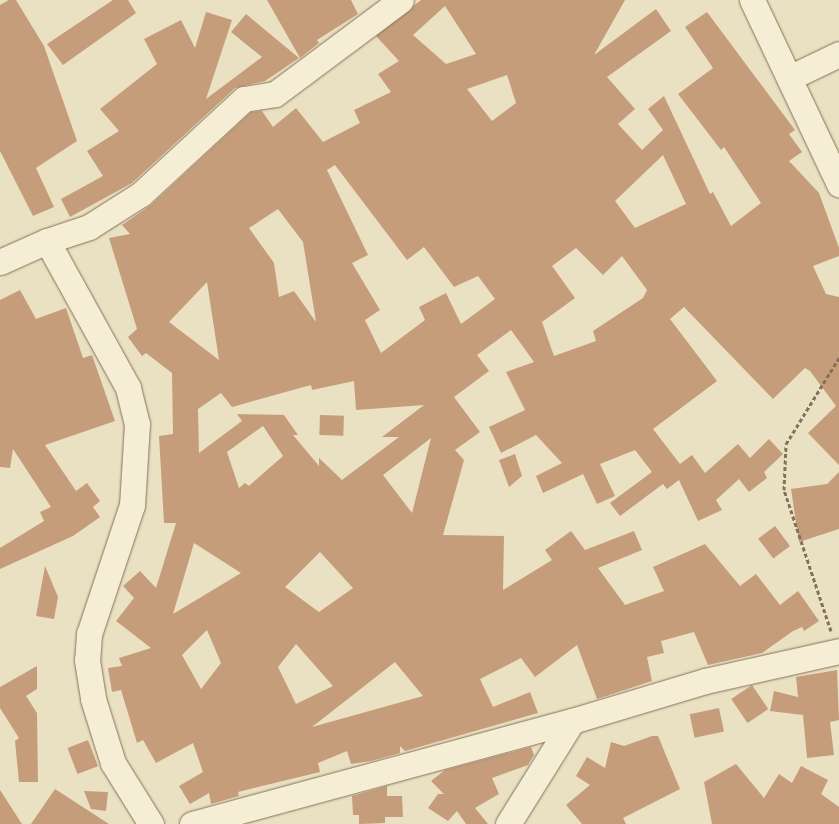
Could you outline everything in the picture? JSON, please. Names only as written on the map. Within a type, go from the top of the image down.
[{"type":"street","points":[[0,262],[48,241],[89,227],[141,194],[244,99],[275,94],[401,0]]},
{"type":"street","points":[[752,0],[839,184]]},
{"type":"street","points":[[789,78],[839,54]]},
{"type":"street","points":[[48,241],[122,371],[137,424],[132,505],[89,634],[88,660],[93,699],[113,762],[151,824]]},
{"type":"street","points":[[192,824],[572,721],[705,681],[838,651]]},
{"type":"street","points":[[508,824],[572,721]]},
{"type":"path","points":[[838,651],[784,490],[786,444],[839,358]]},
{"type":"building","points":[[9,0],[16,0],[44,46],[77,141],[36,168],[54,207],[33,216],[0,151],[0,5]]},
{"type":"building","points":[[113,0],[128,0],[136,13],[63,65],[47,44]]},
{"type":"building","points":[[267,0],[351,0],[358,14],[317,40],[319,43],[300,58]]},
{"type":"building","points":[[421,0],[625,0],[594,55],[656,9],[671,31],[607,77],[635,109],[618,124],[642,150],[663,130],[648,109],[664,96],[710,194],[713,192],[731,226],[761,203],[724,147],[721,150],[678,94],[713,68],[685,27],[707,12],[795,130],[789,134],[802,152],[789,161],[819,193],[839,248],[839,256],[813,266],[826,294],[839,297],[839,465],[808,433],[836,406],[810,371],[805,368],[773,399],[684,307],[670,319],[717,381],[653,429],[680,464],[692,455],[705,473],[738,444],[750,458],[769,439],[783,454],[764,472],[767,478],[749,492],[739,479],[716,500],[722,510],[698,521],[679,480],[667,489],[663,484],[620,516],[610,503],[652,472],[635,450],[600,464],[615,496],[597,504],[583,474],[543,493],[536,476],[562,463],[536,435],[501,453],[489,427],[525,410],[506,372],[534,362],[511,330],[477,355],[489,371],[454,397],[480,432],[455,450],[464,460],[443,535],[504,536],[503,590],[552,560],[545,550],[571,531],[585,550],[634,531],[642,550],[598,568],[625,605],[664,591],[653,567],[705,544],[740,586],[756,574],[780,605],[798,591],[819,621],[804,631],[802,627],[793,631],[762,653],[708,665],[694,632],[661,641],[664,653],[647,657],[652,681],[597,699],[577,645],[535,677],[521,658],[480,679],[493,707],[530,692],[538,713],[405,751],[400,746],[400,753],[371,761],[351,764],[347,751],[318,763],[320,772],[238,792],[239,796],[211,804],[209,793],[190,804],[179,786],[203,772],[193,743],[156,763],[143,740],[137,743],[121,690],[112,692],[108,668],[122,666],[119,658],[151,648],[116,621],[134,598],[123,586],[140,571],[156,588],[176,523],[164,523],[159,436],[173,434],[172,373],[146,353],[142,356],[128,337],[137,329],[109,238],[130,234],[122,225],[151,205],[251,112],[262,111],[273,127],[296,108],[323,142],[360,123],[354,110],[391,92],[378,74],[399,61],[376,36]],"holes":[[[445,6],[476,54],[446,64],[413,35]],[[507,75],[516,103],[492,121],[467,89]],[[663,155],[686,204],[635,228],[615,201]],[[335,165],[407,260],[424,247],[454,287],[478,276],[495,299],[461,324],[446,293],[419,307],[425,320],[381,353],[365,320],[380,310],[352,263],[368,255],[327,170]],[[278,209],[303,242],[316,322],[294,291],[279,297],[274,263],[249,228]],[[576,248],[603,275],[622,256],[647,290],[643,298],[593,331],[596,341],[554,356],[542,322],[575,298],[552,266]],[[207,282],[219,360],[169,322]],[[354,381],[356,410],[424,405],[382,437],[399,437],[342,480],[319,458],[319,466],[293,435],[298,435],[284,415],[237,414],[242,421],[199,453],[198,409],[221,393],[232,407],[311,385],[312,390]],[[263,426],[283,456],[249,486],[245,483],[239,488],[227,452]],[[431,438],[412,513],[383,475]],[[194,543],[241,573],[173,614]],[[320,552],[353,588],[319,612],[285,587]],[[207,630],[221,663],[201,689],[182,655]],[[296,644],[333,686],[296,704],[278,667]],[[395,662],[423,696],[312,727]]]},
{"type":"building","points":[[206,12],[232,20],[206,99],[262,57],[231,32],[246,14],[299,58],[265,81],[235,88],[132,183],[70,217],[61,199],[103,176],[87,151],[119,131],[100,109],[157,64],[144,39],[181,20],[195,48]]},
{"type":"building","points":[[20,290],[36,319],[66,308],[83,358],[92,355],[115,421],[45,445],[76,491],[87,483],[100,501],[93,507],[100,517],[73,536],[0,569],[0,548],[44,521],[40,512],[51,507],[13,449],[10,468],[0,467],[0,300]]},
{"type":"building","points":[[320,415],[344,416],[343,436],[319,435]]},
{"type":"building","points":[[515,454],[522,476],[509,487],[499,460]]},
{"type":"building","points":[[839,472],[839,529],[799,542],[791,489],[827,484]]},
{"type":"building","points":[[775,526],[790,546],[773,559],[758,539]]},
{"type":"building","points":[[45,566],[58,597],[54,619],[36,616]]},
{"type":"building","points":[[37,666],[37,689],[26,696],[37,713],[38,782],[19,782],[15,741],[19,738],[0,708],[0,687]]},
{"type":"building","points":[[837,670],[839,720],[830,722],[834,755],[807,758],[803,715],[770,711],[774,691],[798,697],[796,677]]},
{"type":"building","points":[[752,685],[768,709],[747,723],[731,699]]},
{"type":"building","points":[[719,708],[724,731],[695,738],[690,714]]},
{"type":"building","points":[[652,736],[658,736],[680,789],[623,818],[626,824],[582,824],[566,805],[590,785],[576,776],[587,757],[605,768],[611,742],[624,746]]},
{"type":"building","points":[[88,740],[98,766],[77,774],[67,748]]},
{"type":"building","points":[[531,747],[534,755],[528,765],[492,778],[499,794],[475,808],[488,824],[466,824],[457,811],[448,821],[428,808],[438,794],[444,794],[431,781],[445,770]]},
{"type":"building","points":[[736,764],[764,798],[779,774],[792,783],[801,766],[828,780],[821,794],[839,807],[839,824],[712,824],[704,782]]},
{"type":"building","points":[[387,786],[387,796],[402,796],[403,817],[385,817],[385,823],[359,824],[359,815],[353,815],[352,796]]},
{"type":"building","points":[[55,789],[109,824],[31,824]]},
{"type":"building","points":[[0,790],[22,824],[0,824]]},
{"type":"building","points":[[84,791],[108,792],[106,811],[91,809]]}]
